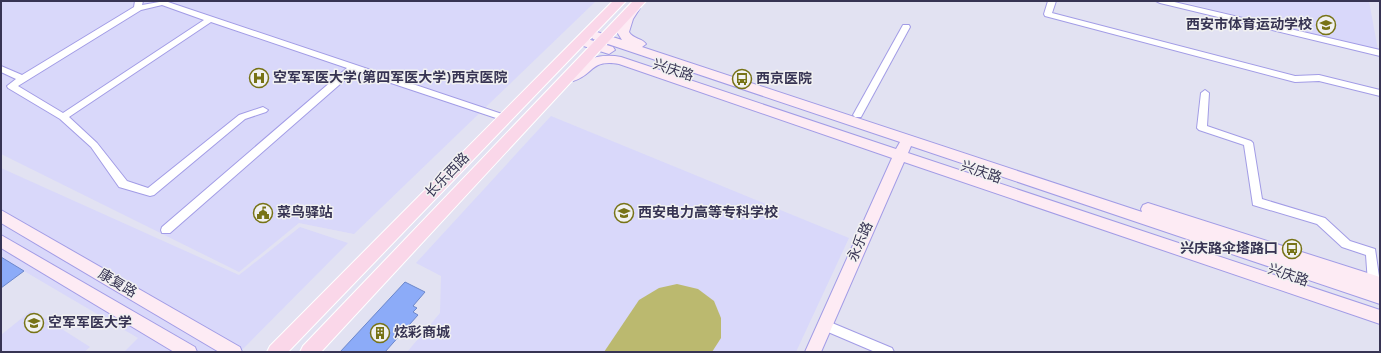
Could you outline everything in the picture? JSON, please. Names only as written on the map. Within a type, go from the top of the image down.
[{"type":"main road","name":"长乐西路","points":[[276,352],[620,1]]},
{"type":"main road","name":"长乐西路","points":[[309,352],[637,4]]},
{"type":"street","points":[[1052,1],[1048,14],[1295,79],[1319,78],[1380,93]]},
{"type":"street","points":[[1160,1],[1380,53]]},
{"type":"street","points":[[263,110],[242,117],[150,192],[123,184],[94,145],[63,116],[11,86],[138,4],[163,2],[505,118]]},
{"type":"street","points":[[637,4],[627,19],[623,32],[627,40],[858,115],[905,143],[1379,310]]},
{"type":"street","points":[[63,116],[210,19]]},
{"type":"street","points":[[858,115],[906,27]]},
{"type":"street","name":"兴庆路","points":[[585,37],[905,143]]},
{"type":"street","name":"兴庆路","points":[[601,43],[637,60],[905,143]]},
{"type":"street","points":[[555,91],[586,65],[602,58],[621,61],[651,71],[905,143],[1377,284],[1371,252],[1346,244],[1320,221],[1257,202],[1248,143],[1202,128],[1205,93]]},
{"type":"street","points":[[637,60],[651,71]]},
{"type":"street","points":[[166,230],[354,67]]},
{"type":"street","points":[[1,69],[23,79]]},
{"type":"street","name":"永乐路","points":[[813,352],[905,143]]},
{"type":"street","name":"康复路","points":[[1,216],[234,352]]},
{"type":"street","name":"康复路","points":[[1,241],[189,352]]},
{"type":"street","points":[[825,325],[888,352]]},
{"type":"shaded area","name":"空军军医大学(第四军医大学)西京医院","points":[[1,1],[596,1],[354,234],[299,223],[239,272],[1,154]]},
{"type":"shaded area","name":"西安市体育运动学校","points":[[1178,1],[1369,1],[1378,50]]},
{"type":"shaded area","name":"西安电力高等专科学校","points":[[551,116],[849,238],[796,352],[407,352],[440,313],[441,276],[416,263]]},
{"type":"shaded area","points":[[1,168],[239,275],[300,227],[348,243],[240,352],[124,352],[138,338],[24,271],[1,288]]},
{"type":"shaded area","points":[[677,284],[698,289],[714,301],[721,318],[721,338],[712,352],[604,352],[639,300],[659,288]]},
{"type":"shaded area","name":"空军军医大学","points":[[32,310],[90,347],[84,352],[1,352],[1,335]]},
{"type":"building","points":[[1,257],[24,271],[1,288]]},
{"type":"building","name":"炫彩商城","points":[[405,282],[425,292],[413,306],[417,308],[413,312],[418,315],[385,352],[340,352]]},
{"type":"place","name":"西安市体育运动学校","points":[[1326,25]]},
{"type":"place","name":"空军军医大学(第四军医大学)西京医院","points":[[259,78]]},
{"type":"place","name":"西京医院","points":[[742,79]]},
{"type":"place","name":"菜鸟驿站","points":[[263,213]]},
{"type":"place","name":"西安电力高等专科学校","points":[[624,213]]},
{"type":"place","name":"兴庆路伞塔路口","points":[[1292,249]]},
{"type":"place","name":"空军军医大学","points":[[34,323]]},
{"type":"place","name":"炫彩商城","points":[[380,333]]}]
